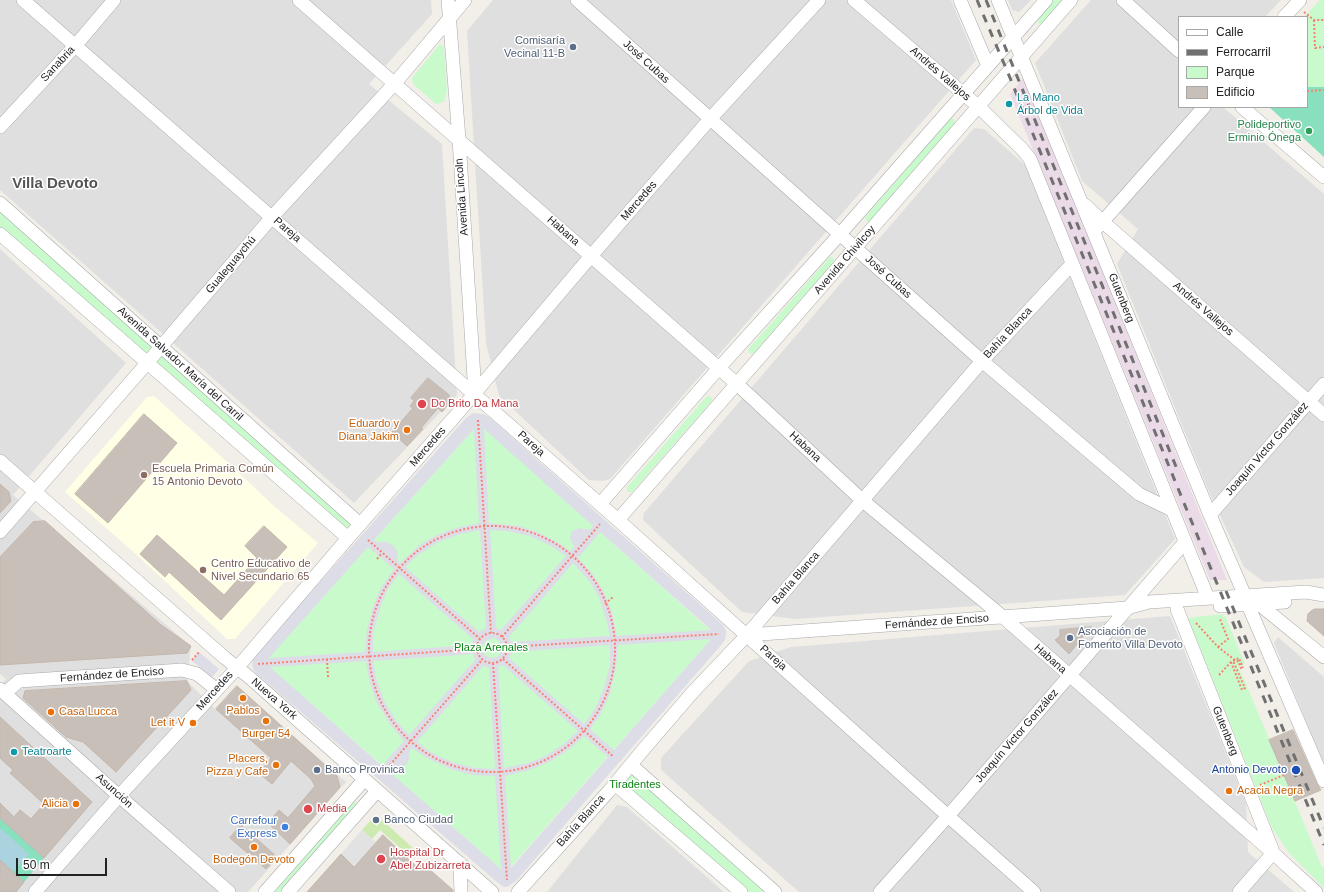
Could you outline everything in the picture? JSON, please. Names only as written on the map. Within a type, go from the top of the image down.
[{"type":"street","name":"Pareja","points":[[23,0],[600,504],[1034,892]]},
{"type":"street","name":"Sanabria","points":[[0,127],[76,46],[114,0]]},
{"type":"street","name":"Habana","points":[[299,0],[737,384],[863,501],[1003,617],[1274,853],[1315,891]]},
{"type":"street","name":"Avenida Lincoln","points":[[448,0],[459,139],[474,394]]},
{"type":"street","name":"Gualeguaychú","points":[[0,532],[272,218],[395,83],[465,0]]},
{"type":"street","name":"José Cubas","points":[[577,0],[982,361],[1139,494],[1172,510]]},
{"type":"street","name":"Mercedes","points":[[35,892],[119,796],[237,668],[591,256],[710,120],[819,0]]},
{"type":"street","name":"Andrés Vallejos","points":[[854,0],[978,107],[1023,150],[1030,159],[1072,264]]},
{"type":"street","points":[[960,0],[988,66]]},
{"type":"street","name":"Gutenberg","points":[[998,0],[1210,515],[1251,601],[1324,781]]},
{"type":"street","name":"Avenida Chivilcoy","points":[[600,504],[718,368],[840,234],[1046,0]]},
{"type":"street","name":"Avenida Chivilcoy","points":[[618,520],[1071,0]]},
{"type":"street","points":[[1123,0],[1178,50]]},
{"type":"street","points":[[1285,16],[1300,0]]},
{"type":"street","points":[[1094,232],[1203,108]]},
{"type":"street","points":[[1243,108],[1324,178]]},
{"type":"street","name":"Avenida Salvador María del Carril","points":[[0,203],[360,524]]},
{"type":"street","name":"Andrés Vallejos","points":[[1082,203],[1324,415]]},
{"type":"street","name":"Avenida Salvador María del Carril","points":[[0,234],[348,538]]},
{"type":"street","points":[[1072,264],[1208,598]]},
{"type":"street","name":"Bahía Blanca","points":[[518,892],[615,784],[688,699],[747,635],[982,361],[1072,264]]},
{"type":"street","name":"Joaquín Victor González","points":[[1210,515],[1324,384]]},
{"type":"street","name":"Nueva York","points":[[0,461],[267,693],[492,892]]},
{"type":"street","name":"Joaquín Victor González","points":[[880,892],[948,816],[1185,542]]},
{"type":"street","name":"Fernández de Enciso","points":[[747,635],[1127,608],[1149,602],[1208,598],[1251,601],[1306,601],[1322,595]]},
{"type":"street","points":[[1251,601],[1285,624],[1324,658]]},
{"type":"street","name":"Fernández de Enciso","points":[[1127,608],[1149,611],[1251,601]]},
{"type":"street","name":"Gutenberg","points":[[1177,609],[1274,853]]},
{"type":"street","name":"Fernández de Enciso","points":[[2,691],[19,680],[182,670],[197,674],[217,690]]},
{"type":"street","name":"Asunción","points":[[2,691],[229,892]]},
{"type":"street","points":[[631,765],[775,892]]},
{"type":"street","points":[[265,892],[364,780]]},
{"type":"street","points":[[615,784],[741,892]]},
{"type":"street","points":[[288,892],[377,791]]},
{"type":"street","points":[[1240,892],[1274,853]]},
{"type":"street","points":[[460,863],[461,892]]},
{"type":"path","points":[[1324,20],[1314,20],[1315,48],[1324,47]]},
{"type":"path","points":[[1308,91],[1324,90]]},
{"type":"path","points":[[478,420],[491,633]]},
{"type":"path","points":[[502,637],[600,524]]},
{"type":"path","points":[[485,526],[508,527],[532,533],[560,547],[572,557],[584,568],[593,581],[605,604],[612,625],[614,640],[614,657],[608,688],[594,717],[584,730],[573,742],[546,760],[532,766],[500,772],[468,770],[452,766],[428,754],[411,742],[393,722],[382,703],[375,688],[369,656],[370,632],[376,609],[382,595],[399,568],[419,550],[438,538],[453,532],[485,526]]},
{"type":"path","points":[[368,540],[480,639]]},
{"type":"path","points":[[377,559],[382,553]]},
{"type":"path","points":[[605,604],[613,597]]},
{"type":"path","points":[[1218,647],[1228,639],[1220,619]]},
{"type":"path","points":[[1196,622],[1218,647],[1234,660]]},
{"type":"path","points":[[491,633],[495,633],[502,637],[505,640],[507,647],[503,659],[493,663],[482,660],[477,649],[480,639],[491,633]]},
{"type":"path","points":[[507,647],[719,634]]},
{"type":"path","points":[[258,664],[477,649]]},
{"type":"path","points":[[192,661],[199,652]]},
{"type":"path","points":[[1219,675],[1230,662],[1239,658],[1243,668],[1241,668],[1238,661],[1234,663],[1245,688],[1242,690],[1230,662]]},
{"type":"path","points":[[327,659],[328,677]]},
{"type":"path","points":[[503,659],[614,757]]},
{"type":"path","points":[[382,774],[482,660]]},
{"type":"path","points":[[493,663],[507,880]]},
{"type":"path","points":[[1255,787],[1284,775]]},
{"type":"shaded area","points":[[0,0],[431,0],[432,14],[369,84],[442,144],[457,395],[354,503],[0,190]]},
{"type":"shaded area","points":[[493,0],[951,0],[976,60],[610,479],[603,481],[589,480],[499,396],[486,343],[467,31]]},
{"type":"shaded area","points":[[1008,0],[1031,0],[1019,12],[1012,10]]},
{"type":"shaded area","points":[[1091,0],[1281,0],[1266,16],[1178,16],[1178,108],[1224,108],[1324,194],[1324,578],[1264,582],[1244,567],[1207,487],[1117,264],[1138,229],[1082,181],[1035,63]]},
{"type":"shaded area","points":[[1024,77],[1227,580],[1210,580],[1010,94]]},
{"type":"shaded area","points":[[974,128],[984,129],[1025,165],[1175,539],[1125,595],[795,619],[742,612],[643,520],[644,513]]},
{"type":"shaded area","points":[[0,249],[126,363],[13,495],[191,646],[187,681],[216,710],[238,687],[346,782],[248,892],[0,892],[0,686],[6,679],[0,674]]},
{"type":"shaded area","points":[[154,396],[274,506],[318,543],[235,639],[227,639],[138,556],[65,492],[147,397]]},
{"type":"shaded area","points":[[473,413],[483,414],[489,417],[722,624],[726,630],[725,640],[722,644],[516,881],[507,887],[504,887],[498,883],[256,673],[252,664],[254,656],[466,418]],"holes":[[[474,429],[479,523],[456,528],[437,535],[421,544],[400,563],[398,561],[397,551],[394,546],[386,542],[376,542],[374,540]],[[484,429],[593,526],[589,530],[580,528],[572,531],[570,538],[574,547],[570,551],[557,542],[537,532],[519,526],[489,523]],[[480,530],[486,628],[479,632],[405,567],[418,555],[438,542],[460,534]],[[490,530],[507,531],[530,536],[551,546],[566,556],[501,630],[496,628]],[[600,532],[710,630],[617,636],[612,612],[603,590],[591,572],[578,558]],[[368,547],[394,569],[381,588],[373,606],[367,630],[365,652],[269,658]],[[573,563],[590,582],[599,597],[610,636],[511,642],[509,637]],[[399,574],[473,639],[472,645],[373,652],[373,633],[381,605],[388,589]],[[494,638],[499,641],[502,647],[502,650],[497,657],[490,658],[483,652],[483,645],[487,640]],[[711,639],[614,750],[590,729],[600,715],[610,694],[616,667],[618,645]],[[610,645],[610,665],[604,688],[595,709],[584,724],[509,658],[512,652]],[[473,654],[475,660],[409,735],[397,722],[385,703],[377,681],[373,661]],[[366,661],[369,679],[376,701],[390,724],[404,741],[382,766],[270,667]],[[503,665],[578,731],[564,744],[544,757],[528,763],[504,768],[498,667]],[[483,666],[489,668],[495,769],[476,768],[454,763],[432,753],[417,742]],[[584,736],[608,757],[511,868],[505,776],[529,770],[551,761],[571,748]],[[412,748],[427,758],[453,770],[473,775],[495,776],[501,869],[391,773],[394,768],[401,768],[407,764],[410,750]]]},
{"type":"shaded area","points":[[1170,616],[1246,803],[1248,852],[1294,892],[799,892],[661,770],[661,758],[749,661],[791,647]]},
{"type":"shaded area","points":[[1278,637],[1324,677],[1324,765],[1274,643]]},
{"type":"shaded area","points":[[199,652],[219,669],[212,677],[192,661]]},
{"type":"shaded area","points":[[617,805],[627,807],[724,892],[547,892]]},
{"type":"shaded area","points":[[362,830],[376,842],[354,867],[341,854]]},
{"type":"green space","points":[[1054,0],[1063,0],[1042,24],[1039,24],[1039,18]]},
{"type":"green space","points":[[1320,0],[1324,0],[1324,87],[1308,87],[1308,16],[1305,16]]},
{"type":"green space","points":[[440,44],[444,47],[447,91],[444,102],[436,104],[413,84],[412,78]]},
{"type":"green space","name":"Polideportivo Erminio Ónega","points":[[1308,87],[1324,87],[1324,157],[1270,108],[1308,108]]},
{"type":"green space","points":[[950,119],[954,119],[955,124],[870,222],[867,222],[865,218],[866,216]]},
{"type":"green space","points":[[0,203],[360,524],[351,534],[0,234]]},
{"type":"green space","points":[[830,257],[834,259],[833,263],[754,353],[750,354],[748,350],[750,347]]},
{"type":"green space","points":[[707,396],[710,396],[712,399],[711,402],[632,492],[627,492],[628,486]]},
{"type":"green space","name":"Plaza Arenales","points":[[484,428],[710,630],[711,639],[510,868],[501,869],[269,667],[268,658],[474,429]]},
{"type":"green space","points":[[1223,614],[1245,664],[1239,667],[1322,867],[1324,867],[1324,888],[1290,854],[1272,828],[1188,618]]},
{"type":"green space","name":"Tiradentes","points":[[631,765],[775,892],[741,892],[615,784]]},
{"type":"green space","points":[[353,801],[355,801],[357,805],[282,892],[273,892]]},
{"type":"green space","points":[[0,818],[44,858],[16,892],[0,892]]},
{"type":"green space","points":[[371,820],[377,826],[382,820],[414,849],[408,855],[380,830],[372,839],[362,830]]},
{"type":"water","points":[[0,828],[29,854],[13,872],[0,860]]},
{"type":"building","points":[[428,378],[448,394],[450,397],[450,402],[442,412],[438,408],[421,428],[423,429],[407,446],[392,432],[413,408],[410,406],[414,401],[411,398]]},
{"type":"building","points":[[144,414],[177,443],[108,523],[75,494]]},
{"type":"building","points":[[0,484],[9,492],[11,501],[0,513]]},
{"type":"building","points":[[45,521],[161,625],[191,646],[187,653],[0,665],[0,557],[33,522]]},
{"type":"building","points":[[264,526],[287,547],[221,620],[169,572],[165,577],[140,554],[157,535],[224,595],[257,558],[245,546]]},
{"type":"building","points":[[1315,609],[1324,609],[1324,636],[1307,621],[1308,614]]},
{"type":"building","name":"Asociación de Fomento Villa Devoto","points":[[1091,627],[1069,654],[1055,640],[1060,636],[1060,630]]},
{"type":"building","points":[[187,681],[191,690],[116,772],[83,742],[66,737],[23,698],[25,691]]},
{"type":"building","points":[[237,686],[337,776],[340,787],[290,844],[268,823],[279,810],[288,818],[315,786],[311,779],[291,761],[272,784],[259,773],[271,758],[216,709]]},
{"type":"building","points":[[0,717],[92,802],[44,858],[0,818],[0,803],[14,817],[20,810],[31,819],[44,804],[10,773],[13,770],[0,758]]},
{"type":"building","points":[[1293,730],[1321,790],[1295,801],[1269,740]]},
{"type":"building","name":"Bodegón Devoto","points":[[241,825],[277,857],[266,869],[230,838]]},
{"type":"building","name":"Hospital Dr Abel Zubizarreta","points":[[383,835],[418,868],[422,863],[453,890],[453,892],[307,892],[341,854],[354,867]]},
{"type":"building","points":[[0,860],[24,882],[16,892],[0,892]]},
{"type":"railway","points":[[977,0],[1324,845]]},
{"type":"railway","points":[[986,0],[1179,474]]},
{"type":"railway","points":[[1226,591],[1324,828]]},
{"type":"place","name":"Comisaría Vecinal 11-B","points":[[573,47]]},
{"type":"place","name":"La Mano Árbol de Vida","points":[[1009,104]]},
{"type":"place","name":"Polideportivo Erminio Ónega","points":[[1309,131]]},
{"type":"place","name":"Do Brito Da Mana","points":[[422,404]]},
{"type":"place","name":"Eduardo y Diana Jakim","points":[[407,430]]},
{"type":"place","name":"Escuela Primaria Común 15 Antonio Devoto","points":[[144,475]]},
{"type":"place","name":"Centro Educativo de Nivel Secundario 65","points":[[203,570]]},
{"type":"place","name":"Asociación de Fomento Villa Devoto","points":[[1070,638]]},
{"type":"place","name":"Pablos","points":[[243,698]]},
{"type":"place","name":"Casa Lucca","points":[[51,712]]},
{"type":"place","name":"Burger 54","points":[[266,721]]},
{"type":"place","name":"Let it V","points":[[193,723]]},
{"type":"place","name":"Teatroarte","points":[[14,752]]},
{"type":"place","name":"Placers, Pizza y Cafe","points":[[276,765]]},
{"type":"place","name":"Banco Provinica","points":[[317,770]]},
{"type":"place","name":"Antonio Devoto","points":[[1296,770]]},
{"type":"place","name":"Acacia Negra","points":[[1229,791]]},
{"type":"place","name":"Alicia","points":[[76,804]]},
{"type":"place","name":"Media","points":[[308,809]]},
{"type":"place","name":"Banco Ciudad","points":[[376,820]]},
{"type":"place","name":"Carrefour Express","points":[[285,827]]},
{"type":"place","name":"Bodegón Devoto","points":[[254,847]]},
{"type":"place","name":"Hospital Dr Abel Zubizarreta","points":[[381,859]]},
{"type":"district","name":"Villa Devoto","points":[[55,184]]}]
